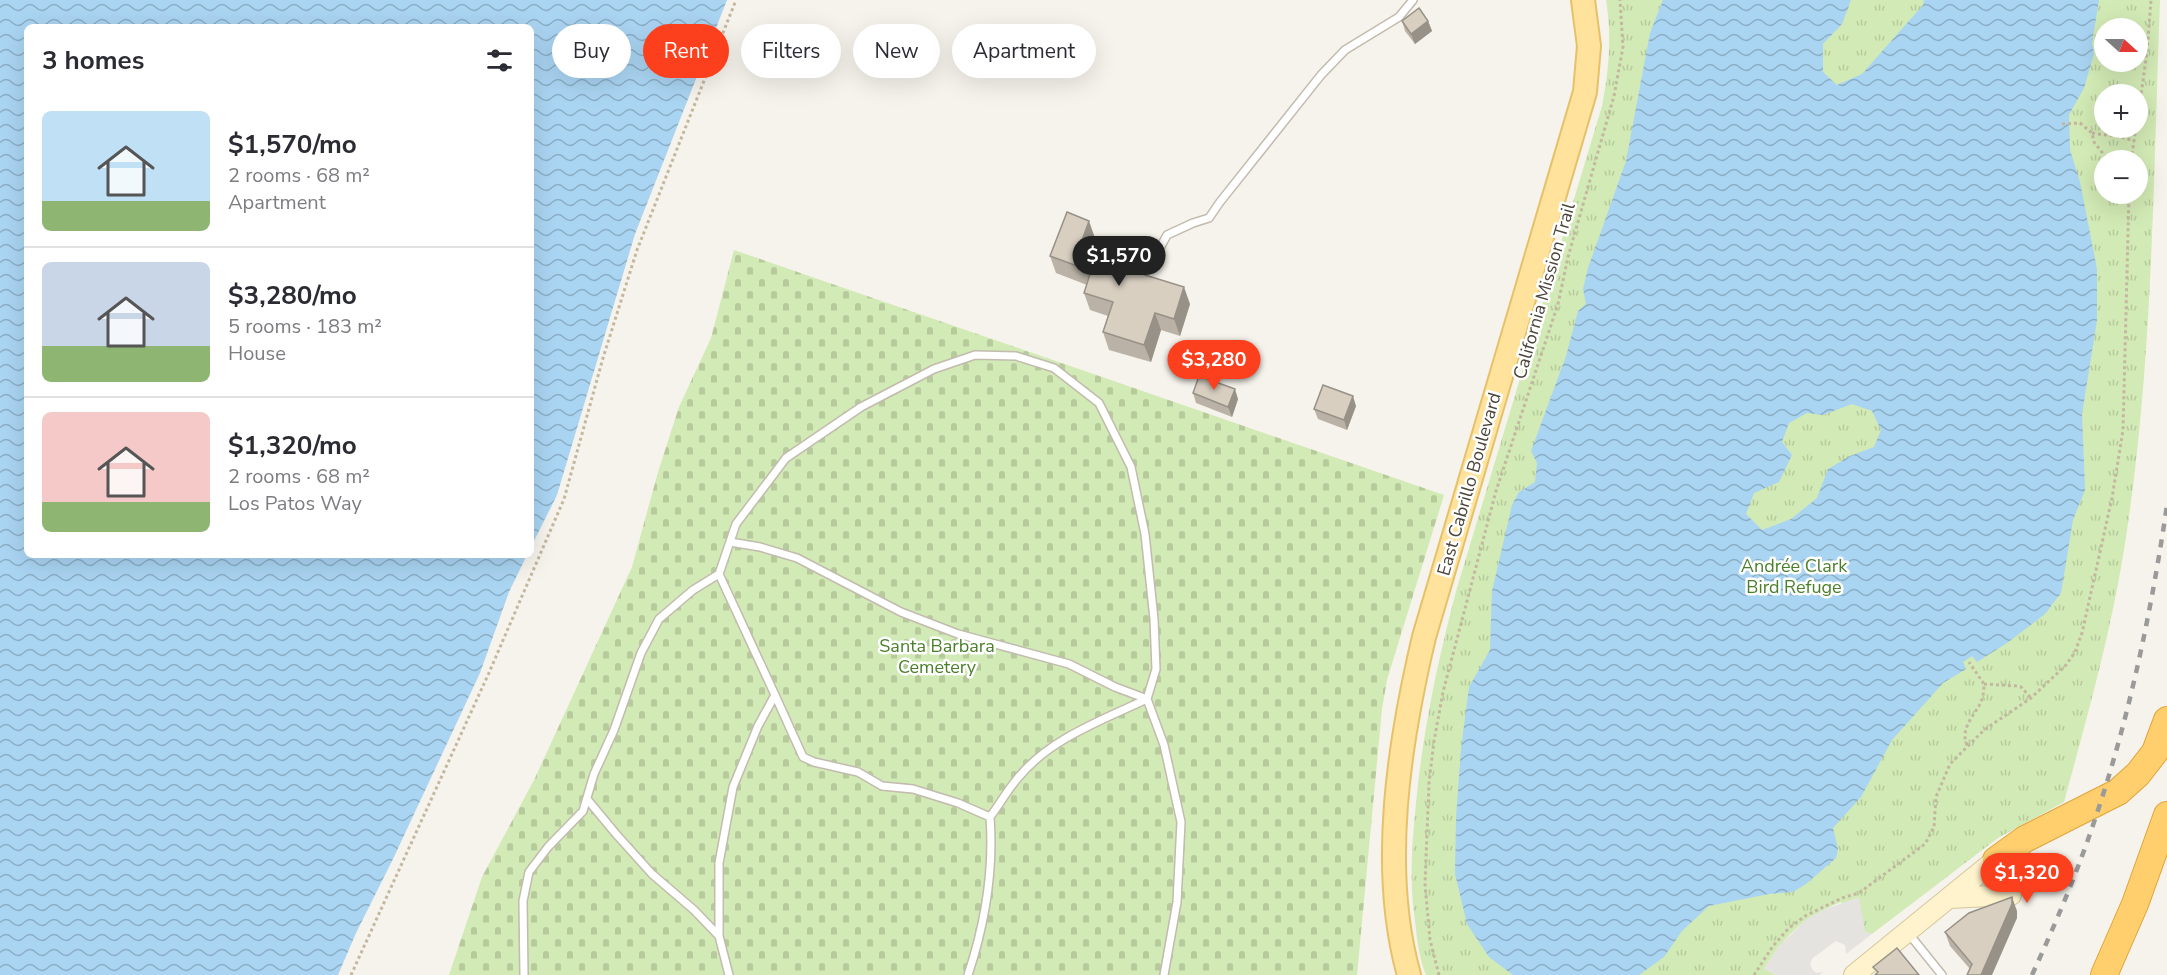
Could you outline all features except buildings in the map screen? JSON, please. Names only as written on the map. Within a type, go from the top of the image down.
[{"type":"highway","points":[[1996,860],[2025,839],[2118,792],[2138,774],[2155,752],[2167,720]]},
{"type":"highway","points":[[2104,975],[2135,904],[2167,815]]},
{"type":"main road","name":"East Cabrillo Boulevard","points":[[1409,975],[1402,951],[1394,859],[1400,760],[1409,702],[1424,637],[1585,92],[1589,46],[1583,0]]},
{"type":"main road","points":[[1854,975],[1907,932],[1949,898],[1996,860],[2008,864],[2016,874],[2011,895],[1949,898]]},
{"type":"lane","points":[[1152,263],[1167,235],[1209,218],[1321,75],[1345,50],[1400,16],[1413,0]]},
{"type":"lane","points":[[524,975],[523,901],[529,872],[548,847],[583,811],[594,774],[614,730],[641,653],[659,619],[693,590],[719,574],[736,524],[786,458],[861,407],[934,369],[975,355],[1016,356],[1054,368],[1099,403],[1131,467],[1145,534],[1154,619],[1156,669],[1148,699],[1164,745],[1181,822],[1177,902],[1164,975]]},
{"type":"lane","points":[[730,542],[760,547],[797,558],[901,612],[958,634],[1069,664],[1115,687],[1148,699]]},
{"type":"lane","points":[[719,574],[803,757],[858,772],[882,786],[914,789],[958,803],[990,817]]},
{"type":"lane","points":[[729,975],[718,936],[719,863],[733,787],[758,726],[775,695]]},
{"type":"lane","points":[[968,975],[979,942],[988,891],[992,838],[990,817],[1017,778],[1050,748],[1148,699]]},
{"type":"lane","points":[[586,799],[652,874],[694,910],[718,936]]},
{"type":"lane","points":[[1907,932],[1942,975]]},
{"type":"path","points":[[351,975],[367,935],[488,675],[564,499],[603,358],[637,250],[736,0]]},
{"type":"path","name":"California Mission Trail","points":[[1439,975],[1430,940],[1425,884],[1429,783],[1443,692],[1496,491],[1558,304],[1571,246],[1614,96],[1623,47],[1620,0]]},
{"type":"path","points":[[2143,84],[2151,0]]},
{"type":"path","points":[[2062,124],[2080,123],[2092,133],[2110,137],[2121,135],[2133,141]]},
{"type":"path","points":[[2092,133],[2094,142],[2100,150]]},
{"type":"path","points":[[2132,150],[2134,138]]},
{"type":"path","points":[[1754,975],[1773,946],[1788,929],[1823,906],[1859,893],[1925,844],[1934,827],[1936,797],[1941,780],[1950,764],[1984,730],[2031,698],[2066,665],[2075,652],[2082,633],[2118,468],[2123,430],[2128,204]]},
{"type":"path","points":[[1967,745],[1964,739],[1967,724],[1980,704],[1984,684],[1969,662]]},
{"type":"path","points":[[1984,684],[2021,687],[2031,698]]},
{"type":"green space","name":"Andrée Clark Bird Refuge","points":[[1606,0],[2160,0],[2146,348],[2133,487],[2123,556],[2111,618],[2064,802],[1998,838],[1872,934],[1865,932],[1841,902],[1816,914],[1796,928],[1764,969],[1776,975],[1426,975],[1417,935],[1412,892],[1412,862],[1419,776],[1432,695],[1457,588],[1602,106],[1609,53]]},
{"type":"green space","name":"Santa Barbara Cemetery","points":[[734,250],[1444,495],[1387,680],[1382,709],[1357,975],[449,975],[482,877],[535,778],[632,567],[658,472],[679,407],[711,338]]},
{"type":"shaded area","points":[[1859,897],[1865,932],[1872,934],[1846,954],[1845,945],[1836,941],[1813,958],[1810,963],[1812,969],[1816,973],[1823,972],[1819,975],[1776,975],[1764,969],[1778,947],[1807,919],[1823,910]]},
{"type":"water","points":[[0,0],[727,0],[718,24],[643,24],[643,78],[696,78],[635,234],[557,495],[534,541],[534,24],[24,24],[24,558],[526,558],[509,592],[480,673],[338,975],[0,975]]},
{"type":"water","name":"Andrée Clark Bird Refuge","points":[[1663,0],[1851,0],[1842,24],[1823,44],[1823,72],[1837,85],[1862,74],[1923,5],[1924,0],[2099,0],[2096,18],[2094,18],[2092,43],[2094,54],[2084,88],[2069,115],[2070,150],[2080,182],[2097,269],[2097,320],[2082,414],[2085,490],[2073,520],[2061,593],[2045,614],[2007,643],[1977,662],[1972,656],[1963,662],[1966,669],[1943,683],[1892,740],[1861,797],[1833,828],[1838,849],[1836,858],[1806,884],[1793,892],[1769,894],[1709,906],[1682,931],[1664,957],[1639,975],[1513,975],[1489,957],[1467,924],[1455,874],[1461,749],[1469,687],[1490,650],[1492,591],[1512,505],[1519,492],[1535,482],[1537,463],[1531,451],[1566,356],[1578,311],[1586,304],[1583,289],[1588,268],[1626,161],[1650,33]],"holes":[[[1852,404],[1872,411],[1881,430],[1874,447],[1850,456],[1828,469],[1817,498],[1791,519],[1762,530],[1746,514],[1754,493],[1779,482],[1792,455],[1782,442],[1789,423],[1807,413],[1823,415]]]},
{"type":"railway","points":[[2032,975],[2079,865],[2117,749],[2146,628],[2167,505]]}]
